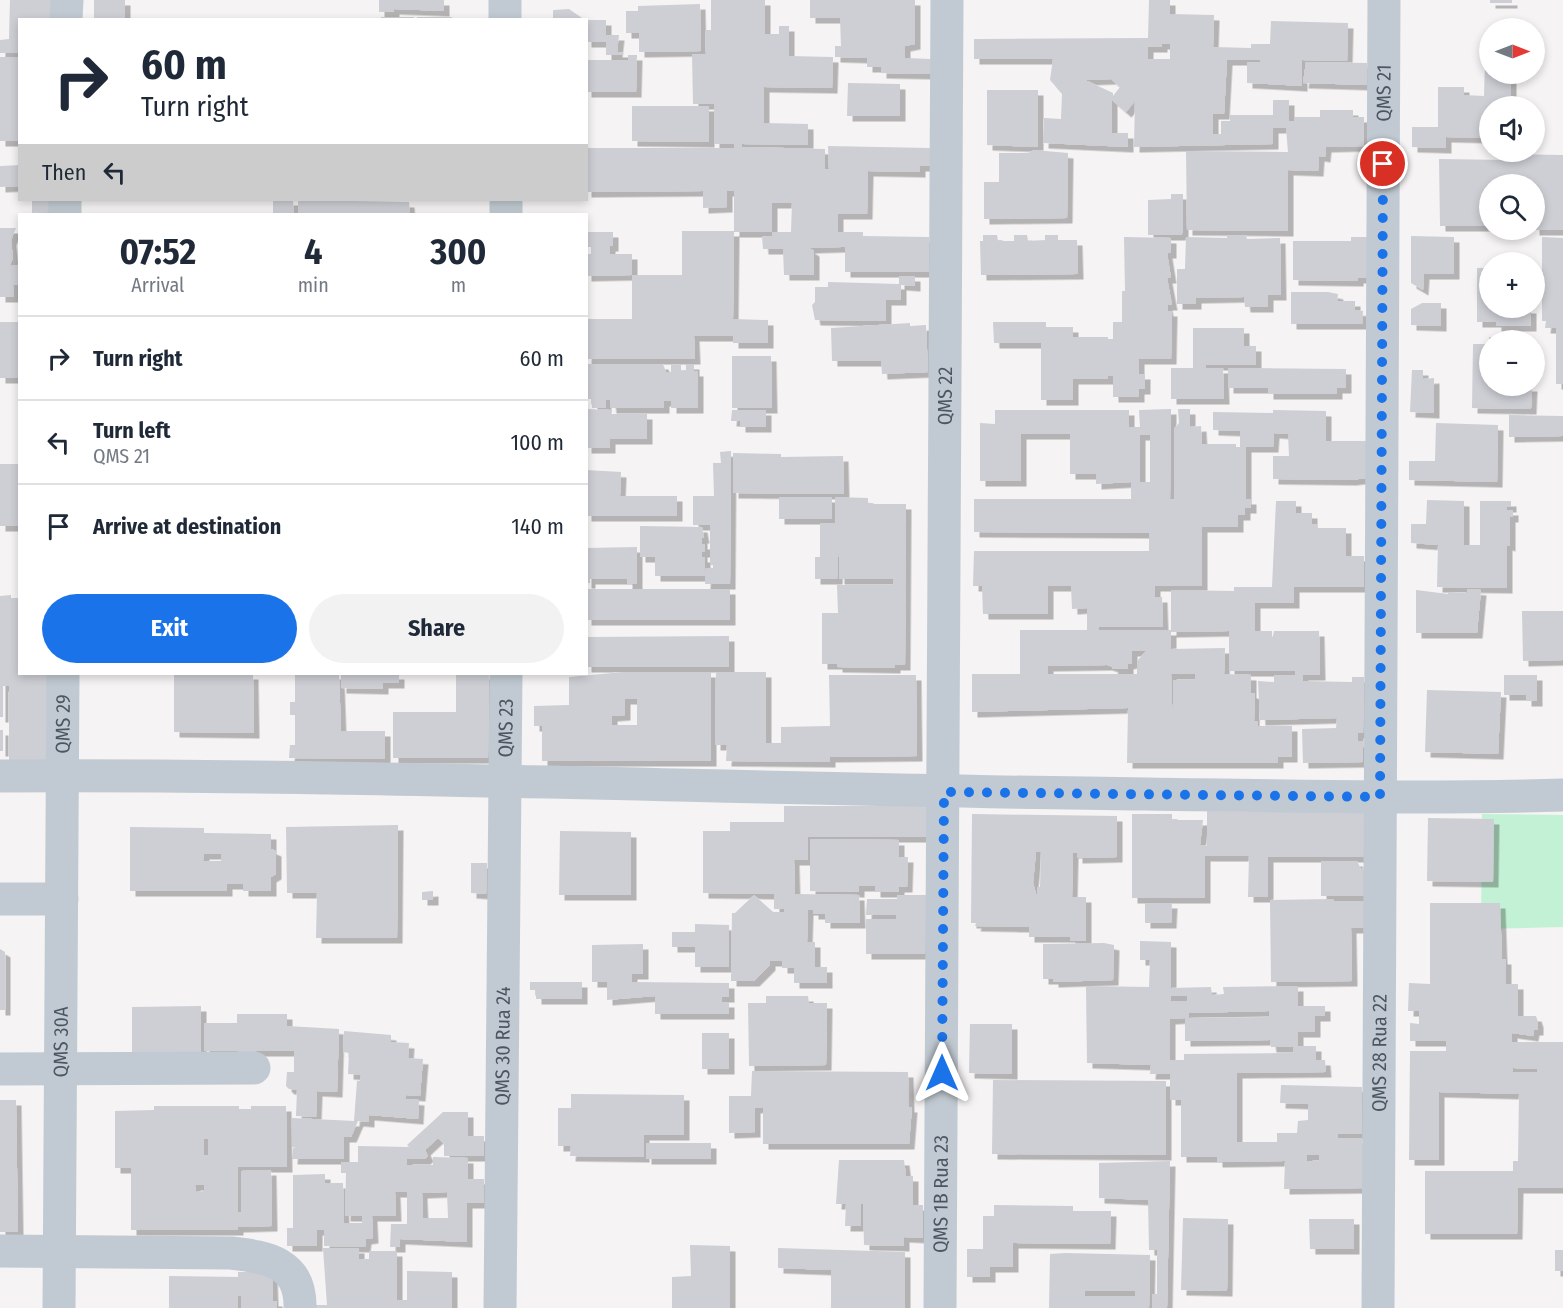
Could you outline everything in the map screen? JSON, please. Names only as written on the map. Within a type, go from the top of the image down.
[{"type":"street","points":[[66,18],[67,0]]},
{"type":"street","points":[[506,0],[506,18]]},
{"type":"street","name":"QMS 22","points":[[944,792],[947,0]]},
{"type":"street","name":"QMS 21","points":[[1380,797],[1384,0]]},
{"type":"street","name":"QMS 29","points":[[62,776],[63,675]]},
{"type":"street","name":"QMS 23","points":[[506,675],[506,782]]},
{"type":"street","points":[[0,776],[506,782],[944,792],[1380,797],[1563,795]]},
{"type":"street","name":"QMS 30A","points":[[59,1308],[62,776]]},
{"type":"street","name":"QMS 30 Rua 24","points":[[500,1308],[506,782]]},
{"type":"street","name":"QMS 1B Rua 23","points":[[940,1308],[944,792]]},
{"type":"street","name":"QMS 28 Rua 22","points":[[1378,1308],[1380,797]]},
{"type":"street","points":[[0,899],[62,899]]},
{"type":"street","points":[[0,1069],[254,1068]]},
{"type":"street","points":[[0,1251],[231,1253],[265,1257],[290,1271],[300,1296],[300,1308]]},
{"type":"green space","points":[[1482,814],[1563,815],[1563,927],[1481,929]]},
{"type":"building","points":[[10,0],[51,0],[51,18],[18,18],[18,53],[0,53],[0,40],[9,39]]},
{"type":"building","points":[[94,0],[125,0],[125,18],[94,18]]},
{"type":"building","points":[[379,0],[444,0],[444,11],[394,9],[394,12],[379,12]]},
{"type":"building","points":[[711,0],[765,0],[765,34],[779,34],[779,26],[789,26],[789,56],[833,57],[832,88],[764,87],[764,123],[808,124],[808,145],[742,144],[742,147],[825,149],[825,169],[829,169],[828,146],[930,148],[930,166],[920,166],[920,172],[868,171],[867,214],[838,214],[838,232],[863,232],[863,236],[929,237],[929,272],[845,272],[845,247],[841,247],[809,248],[814,251],[814,275],[784,275],[783,249],[763,249],[762,236],[772,236],[772,232],[734,232],[733,319],[768,320],[768,343],[733,343],[733,336],[694,336],[695,359],[588,359],[588,319],[632,319],[632,275],[682,275],[682,231],[734,231],[734,191],[727,191],[727,207],[703,208],[703,191],[588,192],[588,148],[734,148],[734,144],[714,144],[714,104],[693,104],[692,54],[706,54],[705,30],[711,30]],"holes":[[[772,203],[792,203],[791,232],[772,232]]]},
{"type":"building","points":[[810,0],[915,0],[915,44],[905,46],[905,58],[931,59],[931,74],[881,73],[881,67],[867,67],[867,58],[835,57],[835,46],[841,46],[840,18],[810,18]]},
{"type":"building","points":[[1149,0],[1170,0],[1170,14],[1214,15],[1213,47],[1251,48],[1251,44],[1270,44],[1271,21],[1348,23],[1347,61],[1302,60],[1302,86],[1247,83],[1247,62],[1260,62],[1260,60],[1227,60],[1224,114],[1213,114],[1213,134],[1221,134],[1221,121],[1230,121],[1230,115],[1273,115],[1273,100],[1289,100],[1289,121],[1294,121],[1294,117],[1320,117],[1320,110],[1353,110],[1353,117],[1364,117],[1364,146],[1326,147],[1325,157],[1319,156],[1318,171],[1288,170],[1288,231],[1187,230],[1186,151],[1288,152],[1286,128],[1273,128],[1273,144],[1134,147],[1135,101],[1126,112],[1112,100],[1112,133],[1128,133],[1128,147],[1043,143],[1044,118],[1061,119],[1062,94],[1050,80],[1053,59],[974,59],[974,39],[1148,38]],"holes":[[[1162,44],[1170,44],[1170,59],[1148,59],[1148,47],[1162,47]],[[1111,79],[1120,87],[1113,96],[1113,93],[1085,80]]]},
{"type":"building","points":[[1490,0],[1512,0],[1512,3],[1490,3]]},
{"type":"building","points":[[700,4],[701,51],[639,52],[639,33],[626,33],[626,11],[638,11],[638,6]]},
{"type":"building","points":[[569,9],[582,18],[553,18],[553,10]]},
{"type":"building","points":[[381,17],[414,17],[414,18]]},
{"type":"building","points":[[417,17],[452,17],[452,18]]},
{"type":"building","points":[[588,20],[606,20],[606,35],[619,35],[617,52],[623,52],[623,55],[606,55],[606,42],[588,42]]},
{"type":"building","points":[[628,55],[637,55],[636,92],[588,92],[588,60],[628,60]]},
{"type":"building","points":[[0,57],[18,57],[18,141],[0,141]]},
{"type":"building","points":[[1306,62],[1367,63],[1367,85],[1303,83]]},
{"type":"building","points":[[848,83],[900,84],[900,116],[847,116]]},
{"type":"building","points":[[1484,84],[1511,84],[1511,96],[1484,96]]},
{"type":"building","points":[[1438,87],[1464,87],[1464,95],[1484,96],[1479,96],[1479,138],[1446,137],[1446,148],[1412,147],[1412,127],[1438,127]]},
{"type":"building","points":[[987,90],[1038,90],[1038,147],[987,145]]},
{"type":"building","points":[[632,106],[709,106],[709,142],[632,141]]},
{"type":"building","points":[[1034,150],[1068,153],[1067,218],[984,219],[984,182],[999,182],[999,153],[1028,153]]},
{"type":"building","points":[[1545,155],[1563,155],[1563,230],[1545,230],[1545,174],[1479,174],[1479,226],[1440,226],[1439,159],[1479,160],[1479,162],[1545,162]]},
{"type":"building","points":[[18,165],[18,186],[0,187],[0,166]]},
{"type":"building","points":[[1171,194],[1183,194],[1183,232],[1181,235],[1148,235],[1148,200],[1171,199]]},
{"type":"building","points":[[32,201],[49,201],[49,212],[32,213]]},
{"type":"building","points":[[273,201],[293,201],[294,213],[273,213]]},
{"type":"building","points":[[298,201],[409,202],[410,213],[298,213]]},
{"type":"building","points":[[0,228],[16,228],[11,240],[13,258],[10,265],[18,265],[18,285],[13,285],[14,297],[0,297]]},
{"type":"building","points":[[588,232],[613,232],[613,246],[610,246],[610,254],[632,254],[632,275],[588,276],[588,254],[591,254],[591,247],[588,247]]},
{"type":"building","points":[[983,235],[997,235],[998,241],[1014,241],[1014,235],[1027,235],[1028,241],[1045,240],[1045,235],[1058,235],[1058,240],[1077,240],[1078,274],[981,275],[980,241],[983,241]]},
{"type":"building","points":[[1227,235],[1246,235],[1247,239],[1280,238],[1281,295],[1268,295],[1268,307],[1245,307],[1244,297],[1196,298],[1196,304],[1177,304],[1177,269],[1185,269],[1186,237],[1227,238]]},
{"type":"building","points":[[1411,236],[1454,237],[1454,274],[1424,274],[1423,290],[1411,283]]},
{"type":"building","points":[[1124,237],[1171,238],[1171,253],[1167,253],[1171,278],[1167,278],[1172,305],[1167,305],[1168,311],[1172,311],[1171,359],[1139,359],[1139,374],[1145,374],[1145,389],[1139,389],[1139,397],[1113,397],[1113,376],[1108,376],[1108,379],[1073,379],[1073,400],[1041,400],[1041,343],[994,343],[993,322],[1046,322],[1046,327],[1073,327],[1073,337],[1113,339],[1113,322],[1122,322],[1122,291],[1125,291]]},
{"type":"building","points":[[1351,237],[1367,237],[1367,278],[1358,278],[1358,281],[1293,280],[1293,241],[1351,241]]},
{"type":"building","points":[[1545,237],[1563,238],[1563,384],[1556,384],[1556,328],[1545,328],[1546,321],[1542,321],[1542,318],[1545,318],[1545,252],[1542,252],[1542,240],[1545,240]]},
{"type":"building","points":[[1477,268],[1479,268],[1479,318],[1531,318],[1531,326],[1496,326],[1496,322],[1477,322]]},
{"type":"building","points":[[899,276],[915,276],[915,286],[901,285],[901,300],[886,300],[886,321],[815,320],[812,305],[815,302],[815,287],[828,287],[828,282],[899,284]]},
{"type":"building","points":[[1291,292],[1328,292],[1338,294],[1337,301],[1355,301],[1355,310],[1363,311],[1362,324],[1291,324]]},
{"type":"building","points":[[1422,303],[1441,303],[1441,326],[1411,325],[1411,309]]},
{"type":"building","points":[[0,322],[18,322],[18,378],[0,378]]},
{"type":"building","points":[[910,323],[910,326],[926,325],[928,372],[882,374],[881,361],[832,361],[831,328]]},
{"type":"building","points":[[1193,328],[1244,328],[1244,346],[1256,346],[1256,365],[1206,365],[1206,368],[1223,368],[1224,399],[1171,399],[1171,368],[1193,368]]},
{"type":"building","points":[[1473,344],[1479,344],[1479,396],[1532,396],[1531,409],[1472,408]]},
{"type":"building","points":[[732,356],[771,356],[772,408],[732,408]]},
{"type":"building","points":[[588,364],[663,364],[666,372],[671,372],[671,365],[681,365],[681,371],[686,371],[686,364],[694,364],[694,371],[698,371],[698,408],[671,408],[671,401],[664,401],[664,408],[611,408],[610,399],[606,400],[606,408],[592,408],[592,399],[588,399]]},
{"type":"building","points":[[1228,368],[1346,369],[1346,388],[1337,388],[1337,394],[1268,394],[1268,388],[1228,388]]},
{"type":"building","points":[[1412,370],[1423,370],[1423,379],[1434,378],[1434,413],[1410,412]]},
{"type":"building","points":[[588,409],[611,410],[611,414],[647,414],[647,439],[610,439],[610,448],[588,448]]},
{"type":"building","points":[[1171,409],[1170,499],[1174,499],[1174,429],[1179,423],[1178,409],[1190,409],[1190,427],[1201,426],[1202,444],[1236,444],[1236,447],[1240,447],[1240,431],[1213,430],[1213,412],[1273,413],[1273,410],[1326,411],[1326,441],[1367,441],[1367,478],[1351,480],[1273,479],[1273,456],[1289,456],[1288,434],[1274,433],[1273,447],[1246,447],[1246,499],[1251,499],[1251,508],[1245,508],[1245,515],[1238,515],[1238,527],[1202,527],[1202,586],[1155,586],[1155,597],[1162,597],[1163,627],[1099,627],[1099,630],[1171,630],[1171,649],[1225,648],[1224,674],[1251,675],[1251,693],[1255,693],[1254,721],[1258,721],[1258,726],[1292,726],[1292,757],[1278,757],[1278,763],[1127,763],[1128,708],[972,712],[972,674],[1020,674],[1020,630],[1087,630],[1087,608],[1072,609],[1071,586],[1048,586],[1048,614],[983,614],[982,586],[973,586],[974,551],[1149,551],[1149,533],[974,532],[974,499],[1131,499],[1131,482],[1096,484],[1096,474],[1070,474],[1070,434],[1021,434],[1021,481],[980,481],[980,423],[995,424],[995,410],[1129,410],[1129,427],[1140,427],[1139,410]],"holes":[[[1140,435],[1150,435],[1150,482],[1140,482]],[[1132,651],[1146,651],[1137,661],[1137,674],[1048,674],[1048,666],[1107,665],[1113,667],[1112,669],[1128,669],[1128,664],[1132,663]],[[1171,674],[1195,674],[1195,680],[1173,680],[1173,731]]]},
{"type":"building","points":[[732,410],[766,410],[766,427],[740,427],[740,421],[731,421]]},
{"type":"building","points":[[1509,415],[1563,416],[1563,436],[1509,437]]},
{"type":"building","points":[[1436,423],[1498,425],[1497,482],[1409,480],[1409,461],[1435,461]]},
{"type":"building","points":[[731,451],[730,584],[705,584],[706,568],[713,568],[713,565],[710,565],[710,525],[693,525],[693,496],[714,496],[713,463],[721,463],[720,452]]},
{"type":"building","points":[[733,453],[781,454],[781,457],[843,456],[844,494],[733,493]]},
{"type":"building","points":[[0,464],[18,464],[18,526],[0,526]]},
{"type":"building","points":[[588,470],[621,472],[620,496],[677,496],[677,516],[588,516]]},
{"type":"building","points":[[779,497],[832,497],[832,519],[779,519]]},
{"type":"building","points":[[835,497],[868,498],[868,504],[906,504],[905,665],[895,665],[895,668],[837,667],[837,664],[822,664],[822,613],[838,613],[837,585],[893,585],[893,579],[839,579],[839,537],[837,579],[815,579],[815,557],[820,557],[820,523],[835,523]]},
{"type":"building","points":[[1427,500],[1464,501],[1464,545],[1480,545],[1480,501],[1511,501],[1511,507],[1507,507],[1507,510],[1513,510],[1513,517],[1510,517],[1510,546],[1507,545],[1507,588],[1437,587],[1438,545],[1411,543],[1411,524],[1426,524]]},
{"type":"building","points":[[1276,501],[1296,501],[1296,513],[1312,513],[1312,524],[1317,524],[1317,528],[1346,528],[1346,556],[1364,556],[1364,587],[1294,587],[1294,603],[1255,603],[1255,631],[1272,631],[1272,641],[1274,631],[1319,631],[1320,675],[1303,675],[1303,681],[1352,682],[1352,677],[1364,677],[1363,733],[1358,733],[1358,742],[1363,741],[1363,762],[1303,763],[1302,729],[1336,728],[1337,718],[1260,720],[1258,681],[1274,682],[1274,675],[1295,675],[1295,671],[1229,671],[1229,631],[1171,632],[1171,590],[1234,591],[1234,587],[1272,587]]},
{"type":"building","points":[[640,526],[702,527],[704,538],[702,538],[702,544],[705,544],[702,557],[705,557],[705,576],[655,576],[655,557],[640,557]]},
{"type":"building","points":[[637,547],[637,584],[627,584],[627,579],[590,579],[588,583],[588,548]]},
{"type":"building","points":[[588,589],[730,589],[730,620],[588,620]]},
{"type":"building","points":[[1467,589],[1481,590],[1477,633],[1416,633],[1416,590],[1448,594],[1448,592],[1467,593]]},
{"type":"building","points":[[11,595],[11,598],[18,598],[18,675],[49,675],[48,761],[9,761],[9,686],[3,686],[3,717],[0,717],[0,596]]},
{"type":"building","points":[[1522,611],[1563,611],[1563,660],[1523,661]]},
{"type":"building","points":[[729,636],[729,667],[588,667],[588,637]]},
{"type":"building","points":[[624,672],[711,672],[711,761],[542,761],[542,726],[534,726],[534,706],[569,705],[569,677]],"holes":[[[625,699],[637,699],[637,725],[612,725],[612,716],[625,715]]]},
{"type":"building","points":[[716,672],[766,672],[766,743],[781,743],[781,727],[830,726],[829,675],[916,675],[917,756],[830,757],[830,762],[726,761],[727,745],[715,745]]},
{"type":"building","points":[[174,675],[253,675],[254,733],[174,732]]},
{"type":"building","points":[[295,675],[339,675],[341,731],[385,731],[385,759],[289,758],[290,745],[295,745],[295,715],[290,715],[290,702],[295,702]]},
{"type":"building","points":[[341,675],[399,675],[399,683],[383,683],[383,689],[341,688]]},
{"type":"building","points":[[456,675],[489,675],[488,758],[393,758],[393,712],[456,712]]},
{"type":"building","points":[[1504,675],[1537,675],[1537,701],[1526,701],[1526,695],[1504,695]]},
{"type":"building","points":[[1427,690],[1501,692],[1498,754],[1425,752]]},
{"type":"building","points":[[0,730],[3,730],[3,751],[0,751]]},
{"type":"building","points":[[784,806],[927,806],[927,837],[808,837],[808,860],[794,860],[795,894],[859,895],[860,923],[825,923],[825,914],[813,914],[813,910],[808,910],[807,942],[815,942],[815,967],[827,967],[827,983],[794,983],[794,968],[782,968],[782,961],[770,961],[770,965],[754,981],[731,981],[732,913],[735,913],[754,895],[773,912],[784,912],[784,909],[774,909],[774,894],[703,893],[703,831],[730,831],[730,822],[784,822]]},
{"type":"building","points":[[1207,811],[1365,812],[1365,857],[1268,857],[1268,897],[1248,897],[1249,856],[1205,856],[1205,898],[1132,898],[1132,814],[1172,814],[1172,820],[1203,820],[1200,845],[1207,846]]},
{"type":"building","points":[[972,814],[1117,816],[1117,857],[1077,858],[1077,853],[1073,853],[1072,897],[1086,897],[1086,941],[1070,941],[1070,937],[1029,937],[1029,927],[975,926],[976,923],[971,923]],"holes":[[[1036,852],[1041,852],[1040,887],[1037,887],[1037,897],[1033,883]]]},
{"type":"building","points":[[1428,818],[1494,819],[1493,882],[1427,881]]},
{"type":"building","points":[[398,825],[397,938],[316,938],[317,893],[287,893],[286,827]]},
{"type":"building","points":[[130,827],[204,828],[204,833],[271,834],[271,849],[276,851],[276,874],[271,877],[271,891],[243,891],[243,884],[227,884],[227,891],[130,891]],"holes":[[[204,854],[222,854],[221,861],[203,861]]]},
{"type":"building","points":[[560,831],[631,832],[631,895],[559,895]]},
{"type":"building","points":[[810,839],[899,840],[899,857],[908,857],[907,887],[899,887],[899,892],[875,892],[875,886],[859,886],[859,892],[810,891]]},
{"type":"building","points":[[1321,861],[1357,861],[1361,869],[1367,868],[1367,896],[1321,896]]},
{"type":"building","points":[[471,863],[487,863],[486,894],[471,893]]},
{"type":"building","points":[[433,891],[433,900],[422,900],[422,892]]},
{"type":"building","points":[[897,895],[926,895],[925,954],[866,954],[866,919],[896,919],[896,915],[866,915],[867,899],[897,899]]},
{"type":"building","points":[[1333,899],[1334,901],[1367,901],[1367,928],[1351,928],[1352,981],[1271,982],[1270,900]]},
{"type":"building","points":[[1145,903],[1172,903],[1171,923],[1145,923]]},
{"type":"building","points":[[1430,903],[1500,903],[1502,959],[1506,959],[1506,984],[1518,984],[1518,1016],[1536,1016],[1538,1022],[1538,1030],[1534,1030],[1533,1036],[1512,1033],[1512,1042],[1563,1042],[1563,1188],[1518,1188],[1517,1234],[1425,1234],[1425,1171],[1513,1171],[1513,1161],[1518,1161],[1519,1094],[1439,1092],[1439,1160],[1409,1160],[1410,1051],[1446,1051],[1446,1041],[1410,1041],[1410,1023],[1419,1024],[1419,1011],[1408,1011],[1409,983],[1430,984]],"holes":[[[1513,1068],[1537,1069],[1537,1072],[1512,1072]]]},
{"type":"building","points":[[695,924],[729,925],[729,967],[695,967],[695,947],[672,947],[672,932],[695,932]]},
{"type":"building","points":[[1140,941],[1171,942],[1171,988],[1211,987],[1212,995],[1224,994],[1223,987],[1298,986],[1298,1006],[1325,1006],[1325,1016],[1315,1016],[1315,1032],[1298,1032],[1298,1046],[1316,1046],[1316,1060],[1325,1060],[1326,1072],[1237,1073],[1237,1142],[1277,1142],[1277,1133],[1297,1133],[1298,1121],[1308,1120],[1308,1104],[1280,1103],[1281,1085],[1362,1087],[1362,1134],[1338,1134],[1338,1138],[1362,1138],[1364,1188],[1284,1189],[1285,1161],[1217,1162],[1217,1157],[1181,1157],[1181,1100],[1170,1100],[1170,1074],[1150,1074],[1151,1065],[1087,1063],[1086,986],[1149,987],[1150,960],[1140,960]],"holes":[[[1171,996],[1187,996],[1187,1001],[1171,1001]],[[1269,1011],[1269,1017],[1189,1018],[1189,1013]],[[1185,1018],[1185,1041],[1270,1040],[1271,1047],[1293,1047],[1293,1053],[1184,1054],[1184,1060],[1170,1060],[1170,1019]],[[1307,1155],[1319,1155],[1319,1161],[1307,1161]]]},
{"type":"building","points":[[1104,943],[1114,945],[1113,980],[1053,982],[1053,979],[1043,979],[1043,944]]},
{"type":"building","points":[[643,944],[643,974],[632,974],[632,982],[729,983],[729,997],[722,997],[722,1002],[729,1002],[729,1014],[655,1014],[655,996],[607,1000],[607,982],[592,982],[592,945]]},
{"type":"building","points":[[0,949],[5,952],[5,1010],[0,1010]]},
{"type":"building","points":[[530,982],[582,982],[582,999],[536,999],[536,990],[530,990]]},
{"type":"building","points":[[766,996],[808,996],[809,1003],[827,1003],[826,1065],[749,1066],[748,1003],[766,1003]]},
{"type":"building","points":[[201,1006],[201,1064],[132,1064],[132,1007]]},
{"type":"building","points":[[237,1014],[287,1014],[287,1026],[339,1029],[337,1092],[317,1091],[316,1117],[296,1116],[297,1090],[286,1086],[287,1072],[294,1072],[294,1051],[256,1051],[256,1062],[238,1061],[238,1051],[204,1051],[204,1023],[237,1023]]},
{"type":"building","points":[[970,1024],[1012,1024],[1012,1074],[969,1073]]},
{"type":"building","points":[[344,1031],[391,1035],[391,1042],[409,1043],[408,1058],[423,1059],[420,1096],[406,1095],[405,1099],[419,1100],[418,1119],[369,1115],[369,1122],[358,1121],[351,1137],[344,1137],[344,1159],[292,1159],[293,1148],[296,1148],[292,1147],[292,1118],[354,1121],[357,1081],[360,1081],[361,1075],[348,1074],[349,1053],[343,1052]]},
{"type":"building","points":[[702,1033],[729,1033],[729,1069],[702,1069]]},
{"type":"building","points":[[752,1071],[908,1072],[909,1107],[912,1107],[909,1144],[763,1144],[763,1107],[755,1108],[755,1132],[729,1133],[729,1096],[751,1096]]},
{"type":"building","points":[[993,1080],[1166,1081],[1166,1155],[992,1154]]},
{"type":"building","points":[[571,1094],[684,1095],[684,1135],[644,1135],[644,1157],[570,1156],[571,1146],[558,1146],[558,1108],[571,1108]]},
{"type":"building","points":[[0,1100],[16,1100],[18,1232],[0,1232]]},
{"type":"building","points":[[154,1106],[239,1106],[239,1109],[251,1109],[251,1106],[286,1106],[287,1167],[238,1167],[238,1212],[241,1212],[241,1171],[271,1170],[272,1226],[238,1227],[238,1230],[131,1230],[131,1168],[115,1168],[115,1111],[154,1110]],"holes":[[[204,1139],[208,1139],[208,1155],[204,1155]],[[195,1185],[204,1185],[204,1191],[196,1192]]]},
{"type":"building","points":[[443,1112],[468,1112],[468,1136],[484,1136],[484,1156],[444,1156],[444,1144],[438,1138],[425,1150],[428,1156],[425,1159],[407,1159],[407,1165],[433,1165],[433,1157],[468,1158],[468,1179],[484,1179],[484,1203],[467,1203],[467,1242],[400,1239],[400,1247],[390,1247],[391,1224],[407,1224],[407,1192],[395,1192],[396,1216],[372,1216],[373,1238],[366,1239],[365,1247],[324,1246],[324,1230],[317,1230],[317,1246],[287,1246],[287,1228],[293,1228],[293,1175],[325,1174],[325,1183],[343,1183],[344,1223],[362,1223],[362,1216],[345,1216],[346,1173],[341,1173],[341,1162],[358,1162],[358,1146],[409,1147],[407,1145]],"holes":[[[447,1192],[448,1218],[423,1218],[422,1193]]]},
{"type":"building","points":[[646,1143],[711,1143],[711,1159],[646,1159]]},
{"type":"building","points":[[839,1160],[904,1160],[906,1176],[913,1176],[913,1205],[923,1205],[923,1238],[904,1237],[904,1246],[864,1245],[863,1204],[861,1204],[861,1226],[845,1226],[846,1204],[836,1204]]},
{"type":"building","points":[[1170,1161],[1167,1308],[1152,1308],[1152,1294],[1157,1294],[1157,1250],[1149,1250],[1148,1200],[1099,1198],[1099,1163]]},
{"type":"building","points":[[994,1205],[1073,1206],[1073,1211],[1111,1211],[1110,1244],[1013,1243],[1013,1267],[990,1267],[990,1277],[967,1277],[967,1249],[983,1249],[983,1216],[994,1216]]},
{"type":"building","points":[[1183,1218],[1228,1219],[1227,1291],[1181,1290]]},
{"type":"building","points":[[1309,1219],[1354,1219],[1354,1249],[1310,1249]]},
{"type":"building","points":[[690,1245],[730,1246],[730,1308],[672,1308],[672,1277],[691,1276]]},
{"type":"building","points":[[323,1248],[359,1248],[359,1259],[369,1259],[369,1251],[397,1251],[397,1300],[407,1300],[407,1271],[452,1272],[452,1308],[315,1308],[315,1305],[327,1305]]},
{"type":"building","points":[[778,1248],[905,1252],[905,1308],[831,1308],[831,1270],[778,1268]]},
{"type":"building","points":[[1555,1250],[1563,1250],[1563,1271],[1555,1271]]},
{"type":"building","points":[[1050,1254],[1150,1255],[1149,1308],[1049,1308]],"holes":[[[1085,1291],[1135,1291],[1135,1296],[1085,1296]]]},
{"type":"building","points":[[238,1272],[272,1272],[273,1301],[277,1301],[277,1308],[241,1308],[241,1296],[238,1296],[238,1308],[169,1308],[169,1276],[238,1277]]},
{"type":"route","points":[[942,1073],[944,792],[1380,797],[1383,164]]}]
